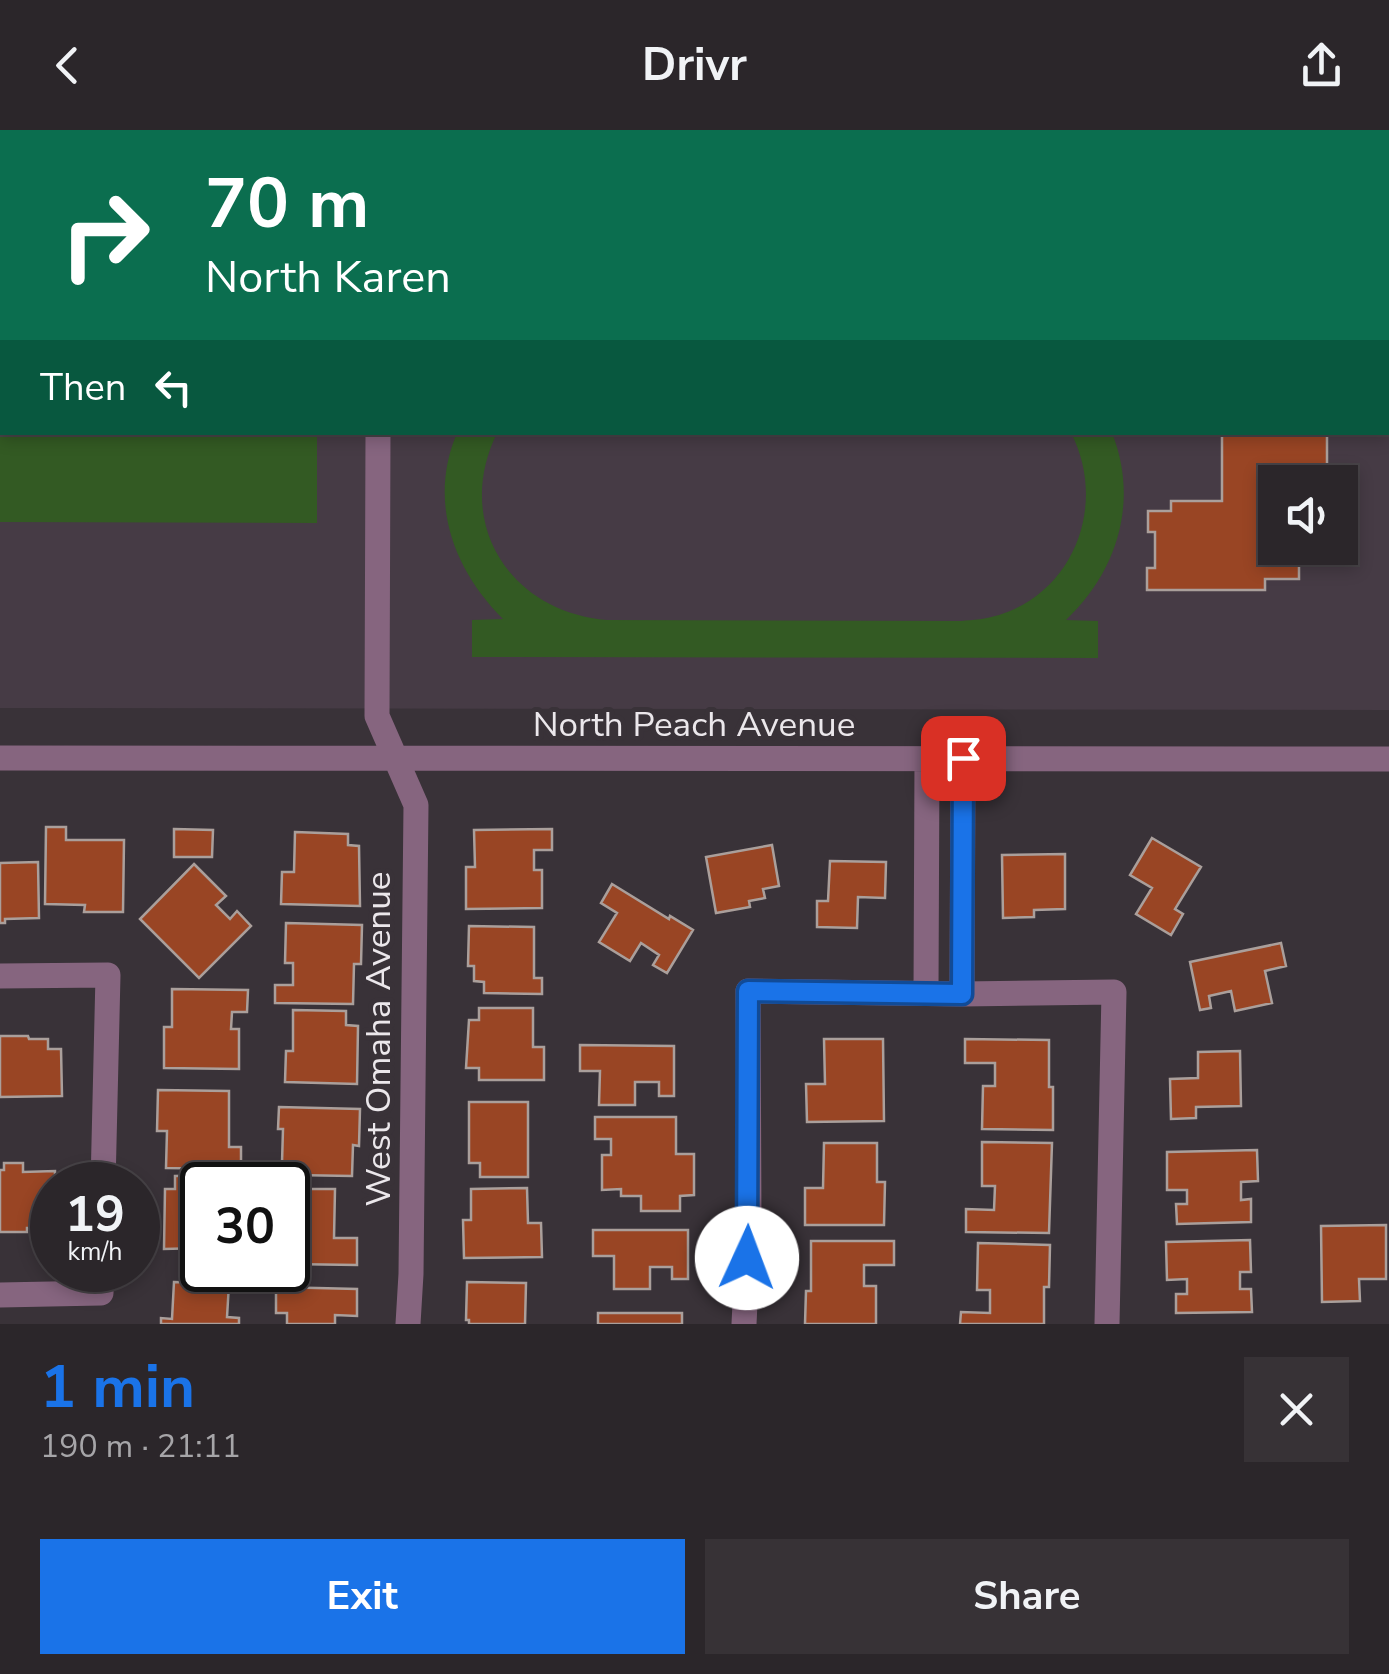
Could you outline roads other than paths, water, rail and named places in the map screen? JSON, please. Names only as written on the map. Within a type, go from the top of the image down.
[{"type":"street","name":"West Omaha Avenue","points":[[378,435],[377,716],[416,804],[412,1274],[408,1324]]},
{"type":"street","name":"North Peach Avenue","points":[[0,758],[1389,759]]},
{"type":"street","points":[[962,994],[963,758]]},
{"type":"street","points":[[926,993],[927,759]]},
{"type":"street","points":[[0,976],[108,975],[104,1162]]},
{"type":"street","points":[[744,1324],[749,1222],[748,991],[1114,992],[1107,1324]]},
{"type":"street","points":[[0,1296],[30,1292]]}]
